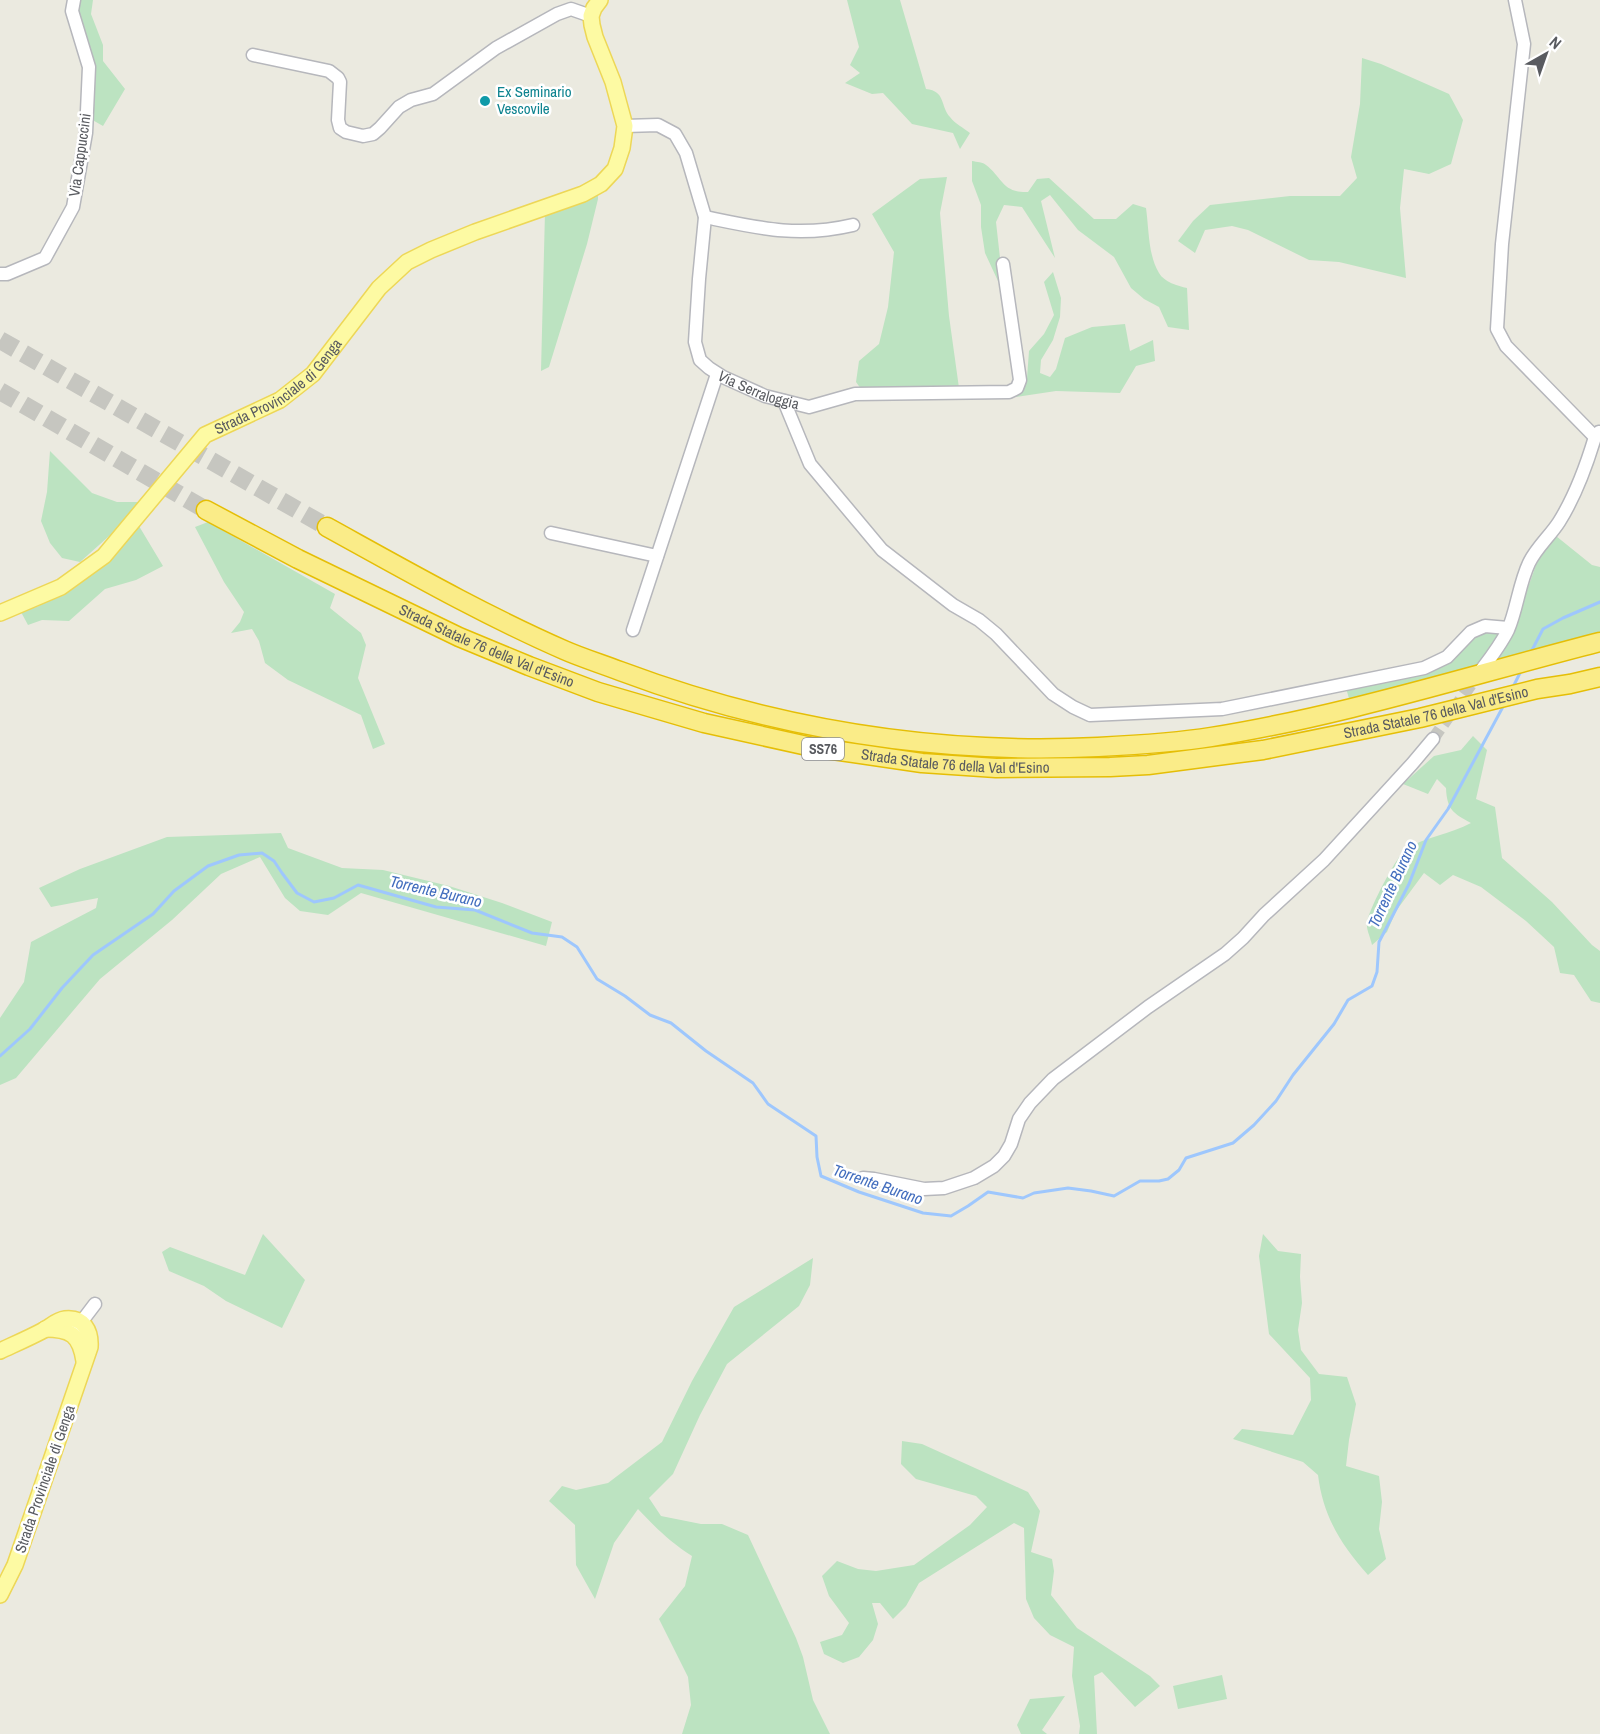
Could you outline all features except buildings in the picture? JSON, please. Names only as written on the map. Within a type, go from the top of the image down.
[{"type":"highway","name":"Strada Statale 76 della Val d'Esino","points":[[206,510],[298,559],[459,637],[598,692],[704,723],[812,747],[922,763],[996,768],[1148,765],[1263,750],[1420,718],[1537,689],[1600,677]]},
{"type":"highway","name":"Strada Statale 76 della Val d'Esino","points":[[327,527],[510,625],[567,651],[633,676],[717,704],[811,726],[903,742],[965,747],[1056,749],[1207,738],[1268,728],[1357,708],[1490,669],[1600,642]]},
{"type":"main road","points":[[600,0],[591,16],[595,37],[613,82],[625,126]]},
{"type":"main road","name":"Strada Provinciale di Genga","points":[[0,613],[61,587],[104,556],[205,435],[280,400],[313,374],[379,288],[407,262],[475,232],[583,194],[601,184],[615,169],[622,148],[625,126]]},
{"type":"main road","points":[[0,1352],[65,1319],[72,1319],[76,1329]]},
{"type":"main road","name":"Strada Provinciale di Genga","points":[[0,1595],[15,1565],[90,1347],[91,1336],[87,1328],[76,1329]]},
{"type":"street","name":"Via Cappuccini","points":[[0,274],[8,274],[45,258],[73,207],[86,133],[89,67],[72,11],[74,0]]},
{"type":"street","points":[[1490,669],[1508,628],[1530,561],[1558,524],[1575,495],[1597,434],[1506,346],[1497,329],[1502,244],[1524,44],[1515,0]]},
{"type":"street","points":[[253,55],[329,71],[340,82],[338,120],[340,128],[346,132],[363,136],[373,134],[399,107],[411,100],[433,94],[496,48],[557,14],[569,4],[591,16]]},
{"type":"street","name":"Via Serraloggia","points":[[625,126],[658,125],[675,134],[686,153],[705,217],[695,342],[700,360],[717,374],[765,396],[809,407],[855,394],[1010,392],[1017,388],[1020,380],[1003,264]]},
{"type":"street","points":[[705,217],[767,230],[804,232],[831,230],[853,225]]},
{"type":"street","points":[[633,630],[717,374]]},
{"type":"street","points":[[784,401],[810,464],[882,550],[953,605],[979,620],[996,634],[1053,694],[1090,715],[1222,709],[1424,668],[1446,657],[1471,632],[1485,626],[1508,628]]},
{"type":"street","points":[[550,533],[657,555]]},
{"type":"street","points":[[863,1178],[924,1189],[944,1188],[974,1178],[994,1166],[1011,1144],[1019,1119],[1053,1078],[1148,1006],[1225,954],[1243,938],[1264,915],[1324,860],[1413,764],[1433,739]]},
{"type":"street","points":[[76,1329],[95,1304]]},
{"type":"green space","points":[[74,0],[93,0],[91,14],[103,45],[103,61],[125,89],[103,126],[89,118],[91,80]]},
{"type":"green space","points":[[847,0],[900,0],[926,89],[940,96],[947,113],[970,133],[960,149],[953,133],[912,124],[883,93],[872,94],[845,83],[860,73],[850,65],[859,47]]},
{"type":"green space","points":[[1362,58],[1449,94],[1463,120],[1451,164],[1429,174],[1404,169],[1400,208],[1406,278],[1339,262],[1309,260],[1248,230],[1232,226],[1205,230],[1195,253],[1178,241],[1193,221],[1210,205],[1290,196],[1340,196],[1357,178],[1351,157],[1360,104]]},
{"type":"green space","points":[[972,161],[985,164],[1004,184],[1019,192],[1028,192],[1037,179],[1049,178],[1094,219],[1116,219],[1133,204],[1146,208],[1155,266],[1161,276],[1168,281],[1187,288],[1189,330],[1168,327],[1159,307],[1144,299],[1131,288],[1114,257],[1078,230],[1050,195],[1041,201],[1055,258],[1022,207],[1004,205],[996,222],[1001,267],[998,281],[985,253],[981,227],[981,205],[972,181]]},
{"type":"green space","points":[[947,177],[940,213],[949,316],[959,388],[861,389],[856,382],[859,361],[879,344],[888,307],[894,252],[872,214],[920,179]]},
{"type":"green space","points":[[598,190],[587,244],[549,367],[541,371],[545,212]]},
{"type":"green space","points":[[1053,272],[1061,298],[1060,317],[1053,340],[1041,360],[1040,373],[1050,377],[1056,369],[1065,338],[1092,327],[1125,324],[1130,351],[1153,340],[1155,361],[1136,366],[1120,393],[1056,391],[1016,397],[1027,378],[1029,351],[1044,334],[1054,315],[1044,282]]},
{"type":"green space","points":[[50,451],[92,493],[117,502],[141,502],[126,521],[80,562],[62,558],[50,543],[41,521],[47,492]]},
{"type":"green space","points":[[208,522],[335,594],[330,608],[361,633],[366,645],[358,678],[385,744],[373,749],[361,715],[288,680],[265,663],[259,641],[252,629],[231,633],[240,622],[244,612],[224,582],[195,527]]},
{"type":"green space","points":[[139,526],[163,566],[136,580],[105,589],[69,621],[42,620],[28,625],[21,612],[39,606],[108,558]]},
{"type":"green space","points":[[1556,536],[1592,565],[1600,567],[1600,635],[1350,702],[1346,688],[1434,671],[1484,631],[1500,633],[1510,638],[1536,565],[1546,545]]},
{"type":"green space","points":[[1473,736],[1487,750],[1476,799],[1495,807],[1502,858],[1552,902],[1600,951],[1600,1003],[1591,1001],[1574,975],[1560,973],[1554,947],[1526,921],[1481,887],[1453,875],[1440,885],[1424,873],[1396,911],[1387,932],[1372,945],[1367,925],[1372,907],[1402,853],[1421,841],[1471,823],[1452,810],[1446,788],[1437,779],[1428,794],[1403,784],[1434,756],[1461,750]]},
{"type":"green space","points":[[281,833],[288,848],[342,868],[383,870],[449,886],[552,922],[546,946],[361,893],[328,915],[300,911],[285,898],[260,857],[221,874],[172,920],[100,979],[16,1078],[0,1085],[0,1018],[24,982],[31,942],[96,908],[98,898],[51,907],[39,888],[80,869],[167,837]]},
{"type":"green space","points":[[263,1234],[305,1280],[282,1328],[226,1301],[204,1286],[169,1271],[162,1252],[170,1247],[245,1275]]},
{"type":"green space","points":[[1263,1234],[1278,1251],[1301,1254],[1302,1303],[1298,1330],[1301,1350],[1319,1374],[1347,1377],[1356,1404],[1346,1466],[1379,1476],[1382,1502],[1379,1529],[1386,1559],[1368,1575],[1342,1541],[1329,1517],[1320,1490],[1318,1475],[1303,1462],[1233,1439],[1242,1429],[1293,1435],[1311,1400],[1310,1378],[1269,1334],[1259,1256]]},
{"type":"green space","points":[[813,1258],[810,1285],[799,1306],[727,1364],[673,1474],[649,1498],[661,1516],[701,1524],[722,1524],[748,1535],[796,1638],[813,1700],[830,1734],[682,1734],[691,1705],[688,1677],[659,1619],[685,1586],[692,1556],[638,1509],[614,1543],[595,1599],[576,1565],[575,1525],[549,1501],[562,1486],[576,1490],[608,1483],[662,1442],[692,1381],[734,1307]]},
{"type":"green space","points":[[902,1441],[922,1444],[1028,1492],[1040,1511],[1031,1552],[1052,1559],[1054,1571],[1051,1595],[1077,1628],[1150,1676],[1160,1686],[1135,1707],[1102,1672],[1094,1676],[1097,1734],[1079,1734],[1080,1726],[1072,1676],[1074,1647],[1050,1635],[1034,1618],[1026,1599],[1024,1528],[1014,1523],[919,1583],[906,1606],[893,1619],[880,1603],[872,1603],[878,1624],[873,1640],[859,1657],[843,1663],[824,1654],[820,1642],[842,1635],[849,1623],[829,1596],[822,1576],[837,1561],[858,1569],[876,1571],[914,1565],[970,1525],[987,1507],[976,1496],[916,1479],[901,1464]]},
{"type":"green space","points":[[1222,1675],[1227,1699],[1178,1709],[1173,1686]]},
{"type":"green space","points":[[1065,1696],[1042,1730],[1047,1734],[1021,1734],[1017,1725],[1030,1699]]},
{"type":"waterway","name":"Torrente Burano","points":[[1531,652],[1543,629],[1600,602]]},
{"type":"waterway","name":"Torrente Burano","points":[[1513,687],[1521,671]]},
{"type":"waterway","name":"Torrente Burano","points":[[0,1056],[30,1029],[62,988],[93,955],[153,914],[174,891],[208,866],[239,855],[262,853],[274,861],[297,893],[314,902],[334,898],[358,885],[436,907],[475,910],[532,933],[562,937],[577,947],[597,979],[650,1015],[671,1023],[706,1051],[753,1083],[768,1104],[816,1136],[821,1176],[859,1192],[923,1213],[951,1216],[988,1192],[1023,1198],[1034,1193],[1068,1188],[1114,1196],[1140,1181],[1168,1179],[1179,1170],[1186,1158],[1233,1143],[1276,1101],[1293,1075],[1334,1024],[1348,1000],[1372,986],[1377,972],[1379,942],[1409,884],[1426,840],[1448,809],[1505,703]]},
{"type":"tunnel","points":[[0,340],[327,527]]},
{"type":"tunnel","points":[[0,391],[206,510]]},
{"type":"tunnel","points":[[1433,739],[1479,673]]},
{"type":"place","name":"Ex Seminario Vescovile","points":[[485,101]]}]
